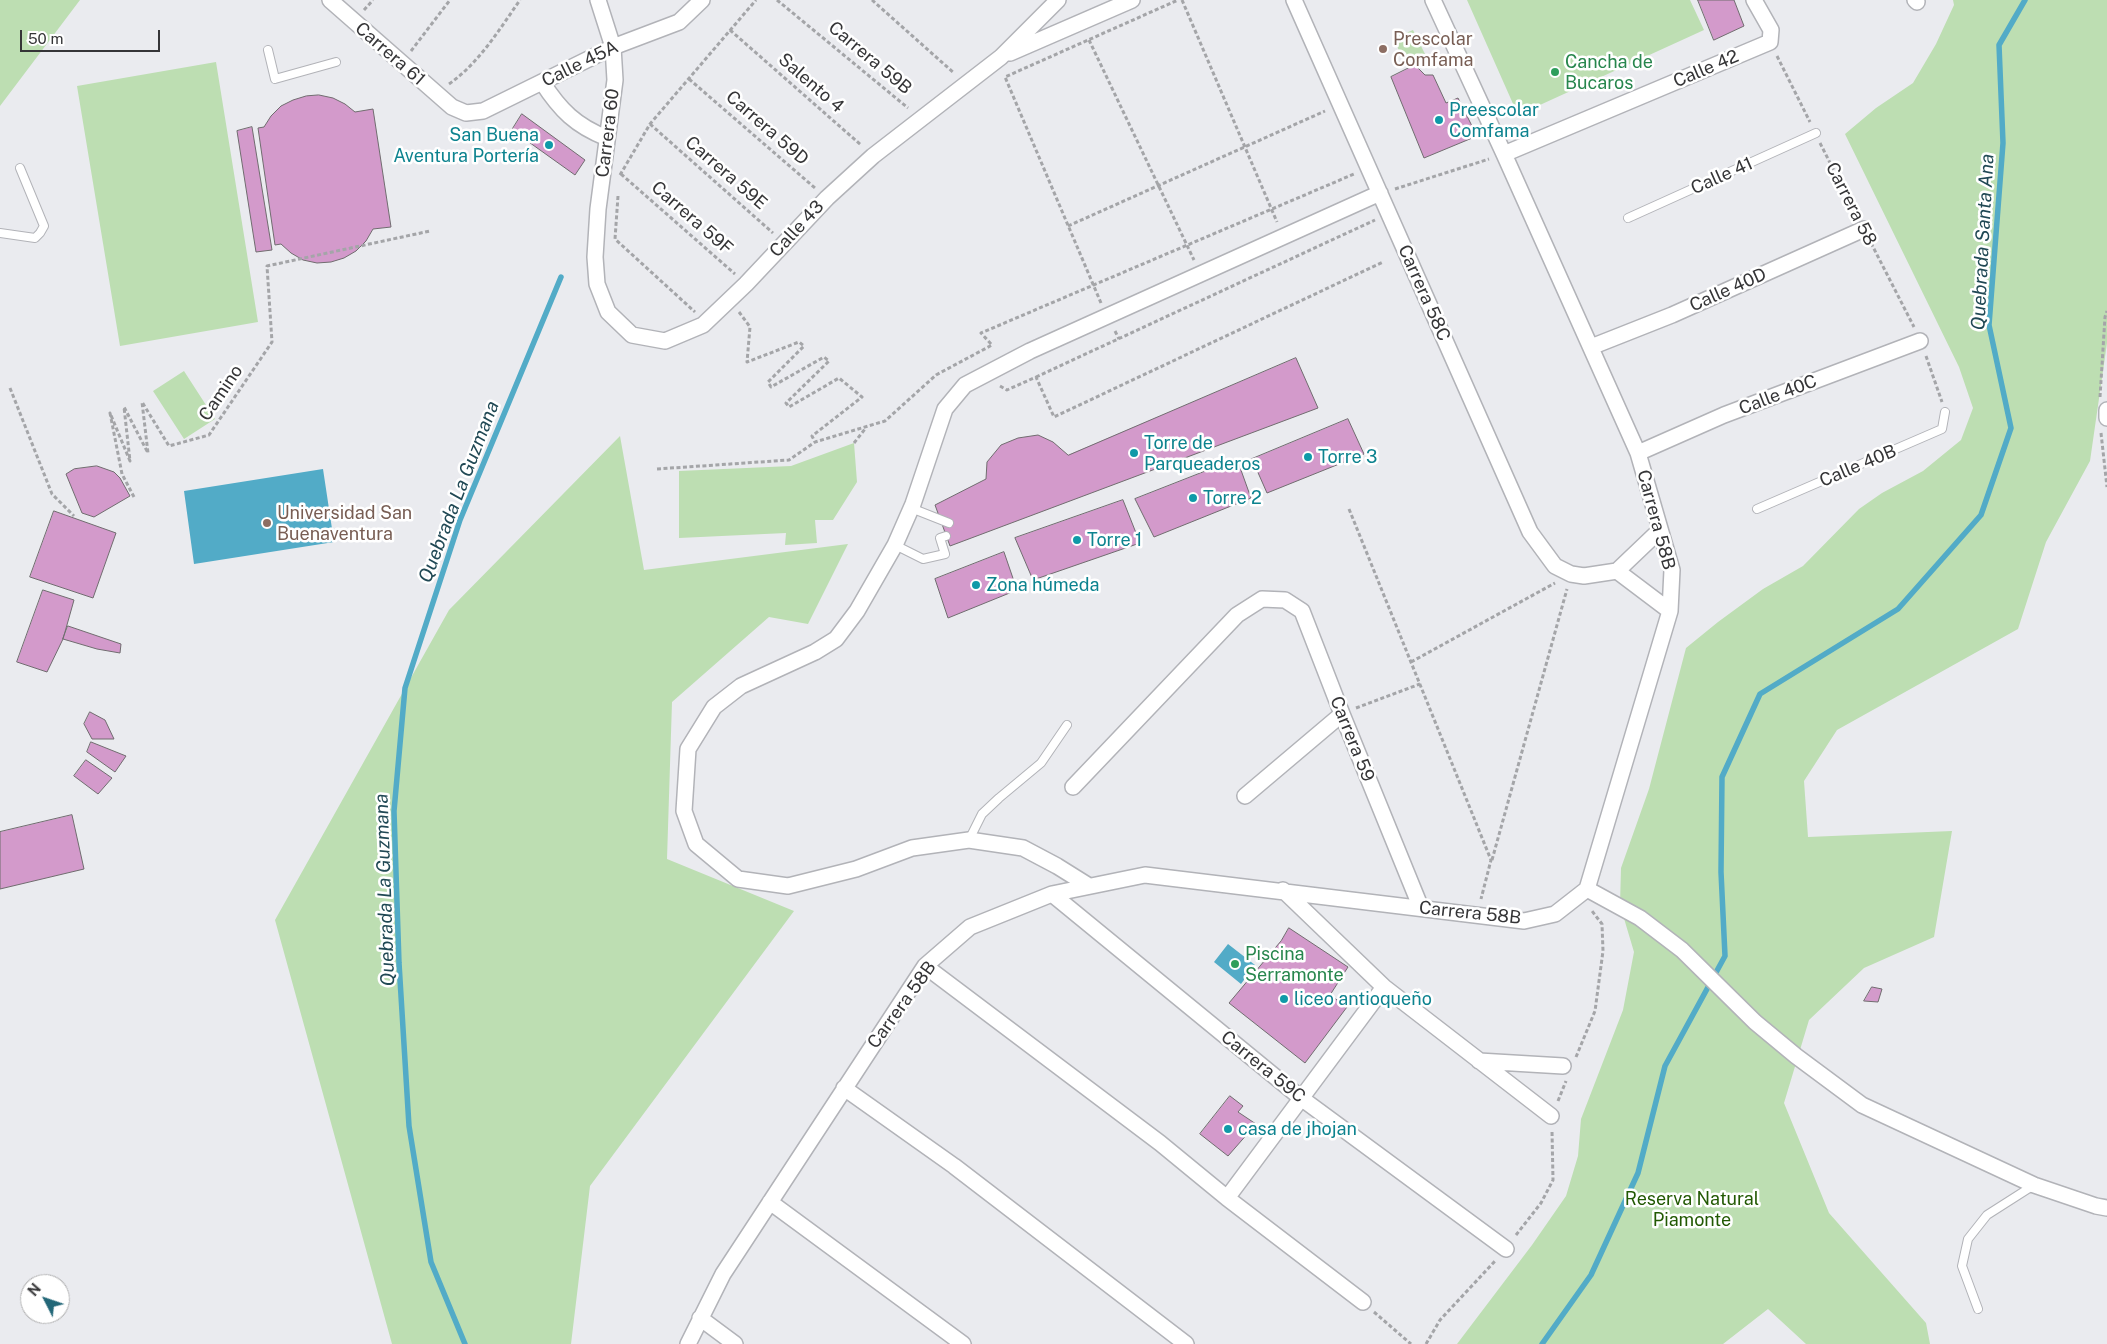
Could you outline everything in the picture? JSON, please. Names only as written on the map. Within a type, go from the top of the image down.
[{"type":"street","name":"Carrera 61","points":[[330,0],[452,107]]},
{"type":"street","name":"Carrera 60","points":[[598,0],[612,47],[615,80],[598,209]]},
{"type":"street","name":"Calle 45A","points":[[452,107],[466,113],[483,110],[612,47],[678,22],[702,0]]},
{"type":"street","name":"Calle 43","points":[[598,209],[595,257],[597,284],[608,312],[632,335],[665,341],[703,325],[746,284],[827,198],[873,156],[1001,57],[1058,0]]},
{"type":"street","points":[[1001,57],[1132,0]]},
{"type":"street","name":"Carrera 58C","points":[[1294,0],[1530,532],[1555,566],[1571,574]]},
{"type":"street","name":"Carrera 58B","points":[[688,1344],[722,1274],[925,966],[970,927],[1052,894],[1145,875],[1283,890],[1477,916],[1524,920],[1555,914],[1583,892],[1670,611],[1672,570],[1638,453],[1433,0]]},
{"type":"street","points":[[1754,0],[1772,30],[1770,42]]},
{"type":"street","name":"Calle 42","points":[[1504,154],[1770,42]]},
{"type":"street","points":[[542,82],[555,103],[572,120],[593,133],[608,138]]},
{"type":"street","points":[[1089,886],[1023,848],[969,840],[912,848],[856,869],[788,886],[738,879],[696,844],[684,811],[688,749],[714,707],[742,686],[815,652],[836,639],[858,610],[895,545],[911,508],[945,409],[965,384],[1030,351],[1380,193]]},
{"type":"street","name":"Calle 40D","points":[[1590,347],[1672,315],[1864,229]]},
{"type":"street","name":"Calle 40C","points":[[1638,453],[1724,415],[1920,340]]},
{"type":"street","points":[[2107,410],[2107,418]]},
{"type":"street","points":[[1571,574],[1584,576],[1617,572],[1660,530]]},
{"type":"street","points":[[1617,572],[1670,611]]},
{"type":"street","name":"Carrera 59","points":[[1073,787],[1237,615],[1262,599],[1285,600],[1302,611],[1421,908]]},
{"type":"street","points":[[1245,796],[1342,714]]},
{"type":"street","points":[[1283,890],[1384,987],[1551,1116]]},
{"type":"street","points":[[1583,892],[1640,918],[1682,950],[1737,1005],[1796,1056],[1862,1105],[2034,1185],[2107,1208]]},
{"type":"street","name":"Carrera 59C","points":[[1052,894],[1301,1098],[1506,1249]]},
{"type":"street","points":[[925,966],[1160,1142],[1227,1198],[1363,1302]]},
{"type":"street","points":[[1227,1198],[1384,987]]},
{"type":"street","points":[[1479,1061],[1569,1067]]},
{"type":"street","points":[[844,1088],[954,1166],[1186,1344]]},
{"type":"street","points":[[770,1202],[963,1344]]},
{"type":"street","points":[[700,1318],[735,1344]]},
{"type":"lane","points":[[268,50],[275,79],[336,62]]},
{"type":"lane","name":"Calle 41","points":[[1628,218],[1816,133]]},
{"type":"lane","points":[[0,233],[35,238],[40,234],[44,226],[20,168]]},
{"type":"lane","name":"Calle 40B","points":[[1757,509],[1942,429],[1945,412]]},
{"type":"lane","points":[[911,508],[949,523]]},
{"type":"lane","points":[[895,545],[923,559],[945,554],[940,538],[946,536]]},
{"type":"lane","points":[[969,840],[982,814],[1041,763],[1066,725]]},
{"type":"lane","points":[[1978,1309],[1962,1266],[1968,1239],[1987,1215],[2034,1185]]},
{"type":"path","points":[[401,64],[450,0]]},
{"type":"path","points":[[436,94],[461,75],[488,45],[520,0]]},
{"type":"path","points":[[620,183],[620,174],[650,124],[756,0]]},
{"type":"path","name":"Carrera 59B","points":[[778,0],[922,119]]},
{"type":"path","points":[[872,0],[966,84]]},
{"type":"path","points":[[1093,286],[1005,77],[1180,0],[1272,209]]},
{"type":"path","name":"Salento 4","points":[[730,30],[873,156]]},
{"type":"path","points":[[1089,40],[1188,245]]},
{"type":"path","name":"Carrera 58","points":[[1770,42],[1920,340],[1945,412]]},
{"type":"path","name":"Carrera 59D","points":[[689,79],[827,198]]},
{"type":"path","points":[[1068,226],[1327,110]]},
{"type":"path","name":"Carrera 59E","points":[[650,124],[784,243]]},
{"type":"path","points":[[1380,193],[1504,154]]},
{"type":"path","points":[[657,469],[789,460],[815,442],[885,421],[936,374],[992,345],[981,333],[1368,168]]},
{"type":"path","name":"Carrera 59F","points":[[620,174],[746,284]]},
{"type":"path","points":[[619,192],[615,239],[707,322]]},
{"type":"path","points":[[996,384],[1007,390],[1389,214]]},
{"type":"path","name":"Camino","points":[[134,497],[122,474],[110,413],[130,461],[124,407],[148,453],[142,402],[169,446],[209,434],[272,342],[267,266],[430,231]]},
{"type":"path","points":[[1036,377],[1054,417],[1383,262]]},
{"type":"path","points":[[729,300],[750,328],[747,362],[799,342],[804,346],[768,382],[772,386],[824,356],[829,361],[786,404],[789,407],[839,378],[862,397],[812,436],[815,442]]},
{"type":"path","points":[[10,388],[52,494],[74,516]]},
{"type":"path","points":[[854,443],[866,428]]},
{"type":"path","points":[[1349,509],[1492,860]]},
{"type":"path","points":[[1411,662],[1571,574]]},
{"type":"path","points":[[1477,916],[1571,574]]},
{"type":"path","points":[[1342,714],[1420,684]]},
{"type":"path","points":[[1551,1116],[1569,1067],[1595,1011],[1604,951],[1602,924],[1583,892]]},
{"type":"path","points":[[1363,1302],[1411,1344]]},
{"type":"green space","points":[[0,0],[80,0],[0,106]]},
{"type":"green space","name":"Cancha de Bucaros","points":[[1467,0],[1690,0],[1704,30],[1518,115]]},
{"type":"green space","name":"Reserva Natural Piamonte","points":[[1953,0],[2107,0],[2107,343],[2090,461],[2046,542],[2018,629],[1837,730],[1804,781],[1808,837],[1952,831],[1934,937],[1864,968],[1809,1020],[1784,1103],[1829,1213],[1926,1323],[1930,1344],[1806,1344],[1768,1309],[1723,1344],[1457,1344],[1532,1245],[1566,1196],[1578,1156],[1581,1119],[1623,1010],[1634,952],[1620,905],[1621,868],[1649,789],[1686,648],[1763,589],[1803,566],[1859,509],[1882,493],[1923,471],[1961,440],[1973,408],[1959,367],[1845,134],[1876,108],[1913,83],[1936,44],[1954,5]]},
{"type":"green space","points":[[1413,30],[1425,54],[1404,64],[1394,38]]},
{"type":"green space","points":[[216,62],[258,322],[120,346],[77,86]]},
{"type":"green space","points":[[184,371],[215,419],[184,439],[153,391]]},
{"type":"green space","points":[[620,436],[644,570],[848,544],[808,624],[769,617],[672,702],[667,859],[794,911],[590,1186],[571,1344],[392,1344],[275,920],[449,610]]},
{"type":"green space","points":[[854,443],[857,482],[833,520],[815,520],[817,543],[785,545],[786,533],[679,538],[679,471],[791,466]]},
{"type":"water","points":[[323,469],[334,542],[194,564],[184,491]]},
{"type":"water","name":"Piscina Serramonte","points":[[1228,944],[1255,965],[1241,984],[1214,962]]},
{"type":"building","points":[[1698,0],[1734,0],[1744,26],[1714,40]]},
{"type":"building","name":"Preescolar Comfama","points":[[1415,65],[1425,75],[1433,75],[1446,103],[1458,98],[1477,136],[1424,158],[1391,77]]},
{"type":"building","points":[[319,95],[333,98],[355,112],[373,109],[391,227],[373,229],[366,241],[356,251],[344,258],[331,262],[317,263],[303,260],[281,244],[275,245],[258,128],[264,127],[281,106],[306,96]]},
{"type":"building","name":"San Buena Aventura Portería","points":[[522,114],[585,160],[575,175],[512,130]]},
{"type":"building","points":[[252,127],[272,250],[256,252],[237,131]]},
{"type":"building","name":"Torre de Parqueaderos","points":[[1296,358],[1318,408],[950,546],[935,505],[986,479],[987,462],[1001,445],[1018,438],[1038,435],[1053,442],[1068,455]]},
{"type":"building","name":"Torre 3","points":[[1348,419],[1364,454],[1267,493],[1252,459]]},
{"type":"building","name":"Torre 2","points":[[1237,459],[1251,498],[1154,537],[1135,499]]},
{"type":"building","points":[[97,466],[114,472],[120,478],[130,496],[94,517],[82,513],[66,474],[74,469]]},
{"type":"building","name":"Torre 1","points":[[1123,500],[1140,543],[1033,580],[1015,538]]},
{"type":"building","points":[[54,511],[116,533],[93,598],[30,577]]},
{"type":"building","name":"Zona húmeda","points":[[1004,552],[1017,590],[948,618],[935,579]]},
{"type":"building","points":[[43,590],[74,600],[63,639],[47,672],[17,662]]},
{"type":"building","points":[[68,626],[121,644],[120,653],[97,649],[63,639]]},
{"type":"building","points":[[90,712],[105,720],[114,739],[92,739],[84,724]]},
{"type":"building","points":[[91,742],[126,756],[115,772],[87,752]]},
{"type":"building","points":[[86,760],[112,778],[98,794],[74,776]]},
{"type":"building","points":[[72,815],[84,869],[0,889],[0,832]]},
{"type":"building","name":"liceo antioqueño","points":[[1289,928],[1348,967],[1330,995],[1347,1007],[1305,1063],[1229,1003],[1281,941]]},
{"type":"building","points":[[1872,987],[1882,989],[1878,1002],[1864,1001]]},
{"type":"building","name":"casa de jhojan","points":[[1230,1096],[1243,1106],[1238,1112],[1256,1124],[1228,1156],[1200,1134]]},
{"type":"waterway","name":"Quebrada Santa Ana","points":[[1542,1344],[1591,1275],[1638,1173],[1665,1066],[1725,956],[1721,872],[1722,777],[1760,694],[1898,609],[1981,515],[2011,428],[1989,325],[2003,143],[1999,45],[2025,0]]},
{"type":"waterway","name":"Quebrada La Guzmana","points":[[465,1344],[431,1262],[409,1126],[399,963],[394,811],[405,688],[460,520],[561,277]]},
{"type":"place","name":"Prescolar Comfama","points":[[1383,49]]},
{"type":"place","name":"Cancha de Bucaros","points":[[1555,72]]},
{"type":"place","name":"Preescolar Comfama","points":[[1439,120]]},
{"type":"place","name":"San Buena Aventura Portería","points":[[549,145]]},
{"type":"place","name":"Torre de Parqueaderos","points":[[1134,453]]},
{"type":"place","name":"Torre 3","points":[[1308,457]]},
{"type":"place","name":"Torre 2","points":[[1193,498]]},
{"type":"place","name":"Universidad San Buenaventura","points":[[267,523]]},
{"type":"place","name":"Torre 1","points":[[1077,540]]},
{"type":"place","name":"Zona húmeda","points":[[976,585]]},
{"type":"place","name":"Piscina Serramonte","points":[[1235,964]]},
{"type":"place","name":"liceo antioqueño","points":[[1284,999]]},
{"type":"place","name":"casa de jhojan","points":[[1228,1129]]}]
